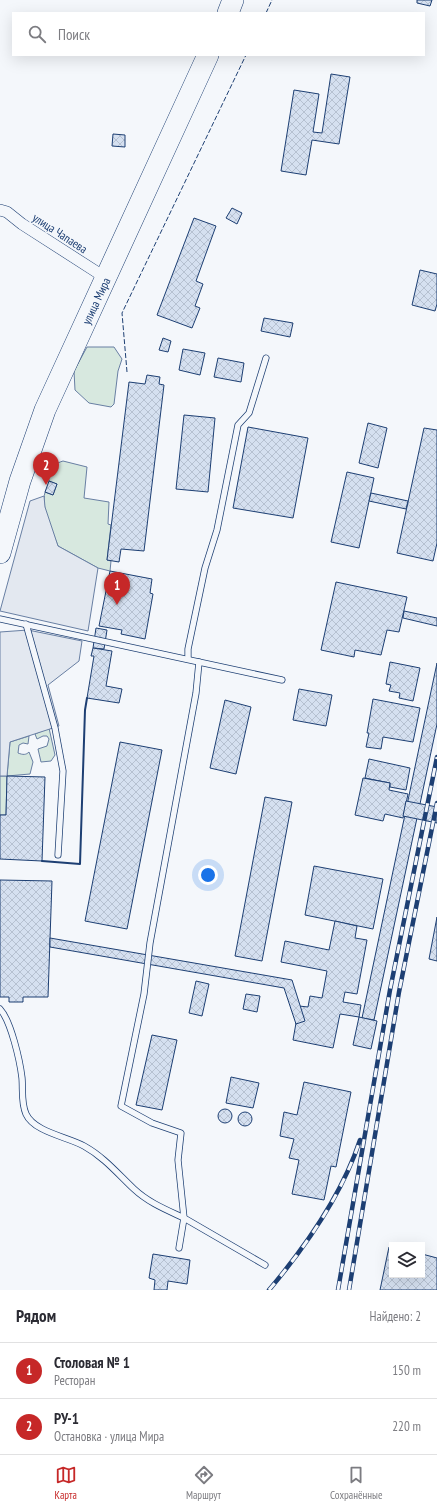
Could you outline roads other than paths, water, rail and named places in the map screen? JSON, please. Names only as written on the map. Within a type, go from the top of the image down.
[{"type":"highway","points":[[228,12],[234,0]]},
{"type":"highway","name":"улица Мира","points":[[0,553],[20,481],[45,410],[208,56]]},
{"type":"street","name":"улица Чапаева","points":[[0,210],[6,212],[22,224],[106,278]]},
{"type":"lane","points":[[188,659],[188,648],[205,568],[218,530],[238,425],[249,413],[266,358]]},
{"type":"lane","points":[[0,619],[282,680]]},
{"type":"lane","points":[[26,624],[55,728],[63,771],[58,855]]},
{"type":"lane","points":[[179,1248],[184,1218],[178,1160],[181,1133],[152,1123],[121,1106],[144,994],[150,943],[196,693],[199,662]]},
{"type":"lane","points":[[0,1009],[5,1014],[16,1051],[22,1078],[23,1103],[29,1120],[43,1129],[85,1146],[107,1162],[145,1198],[184,1218],[265,1265]]},
{"type":"railway","points":[[338,1290],[390,990],[437,757]]},
{"type":"railway","points":[[349,1290],[399,992],[437,803]]},
{"type":"railway","points":[[269,1290],[296,1256],[322,1219],[343,1180],[360,1140]]},
{"type":"place","name":"РУ-1","points":[[46,485]]},
{"type":"place","name":"Столовая № 1","points":[[117,605]]}]
